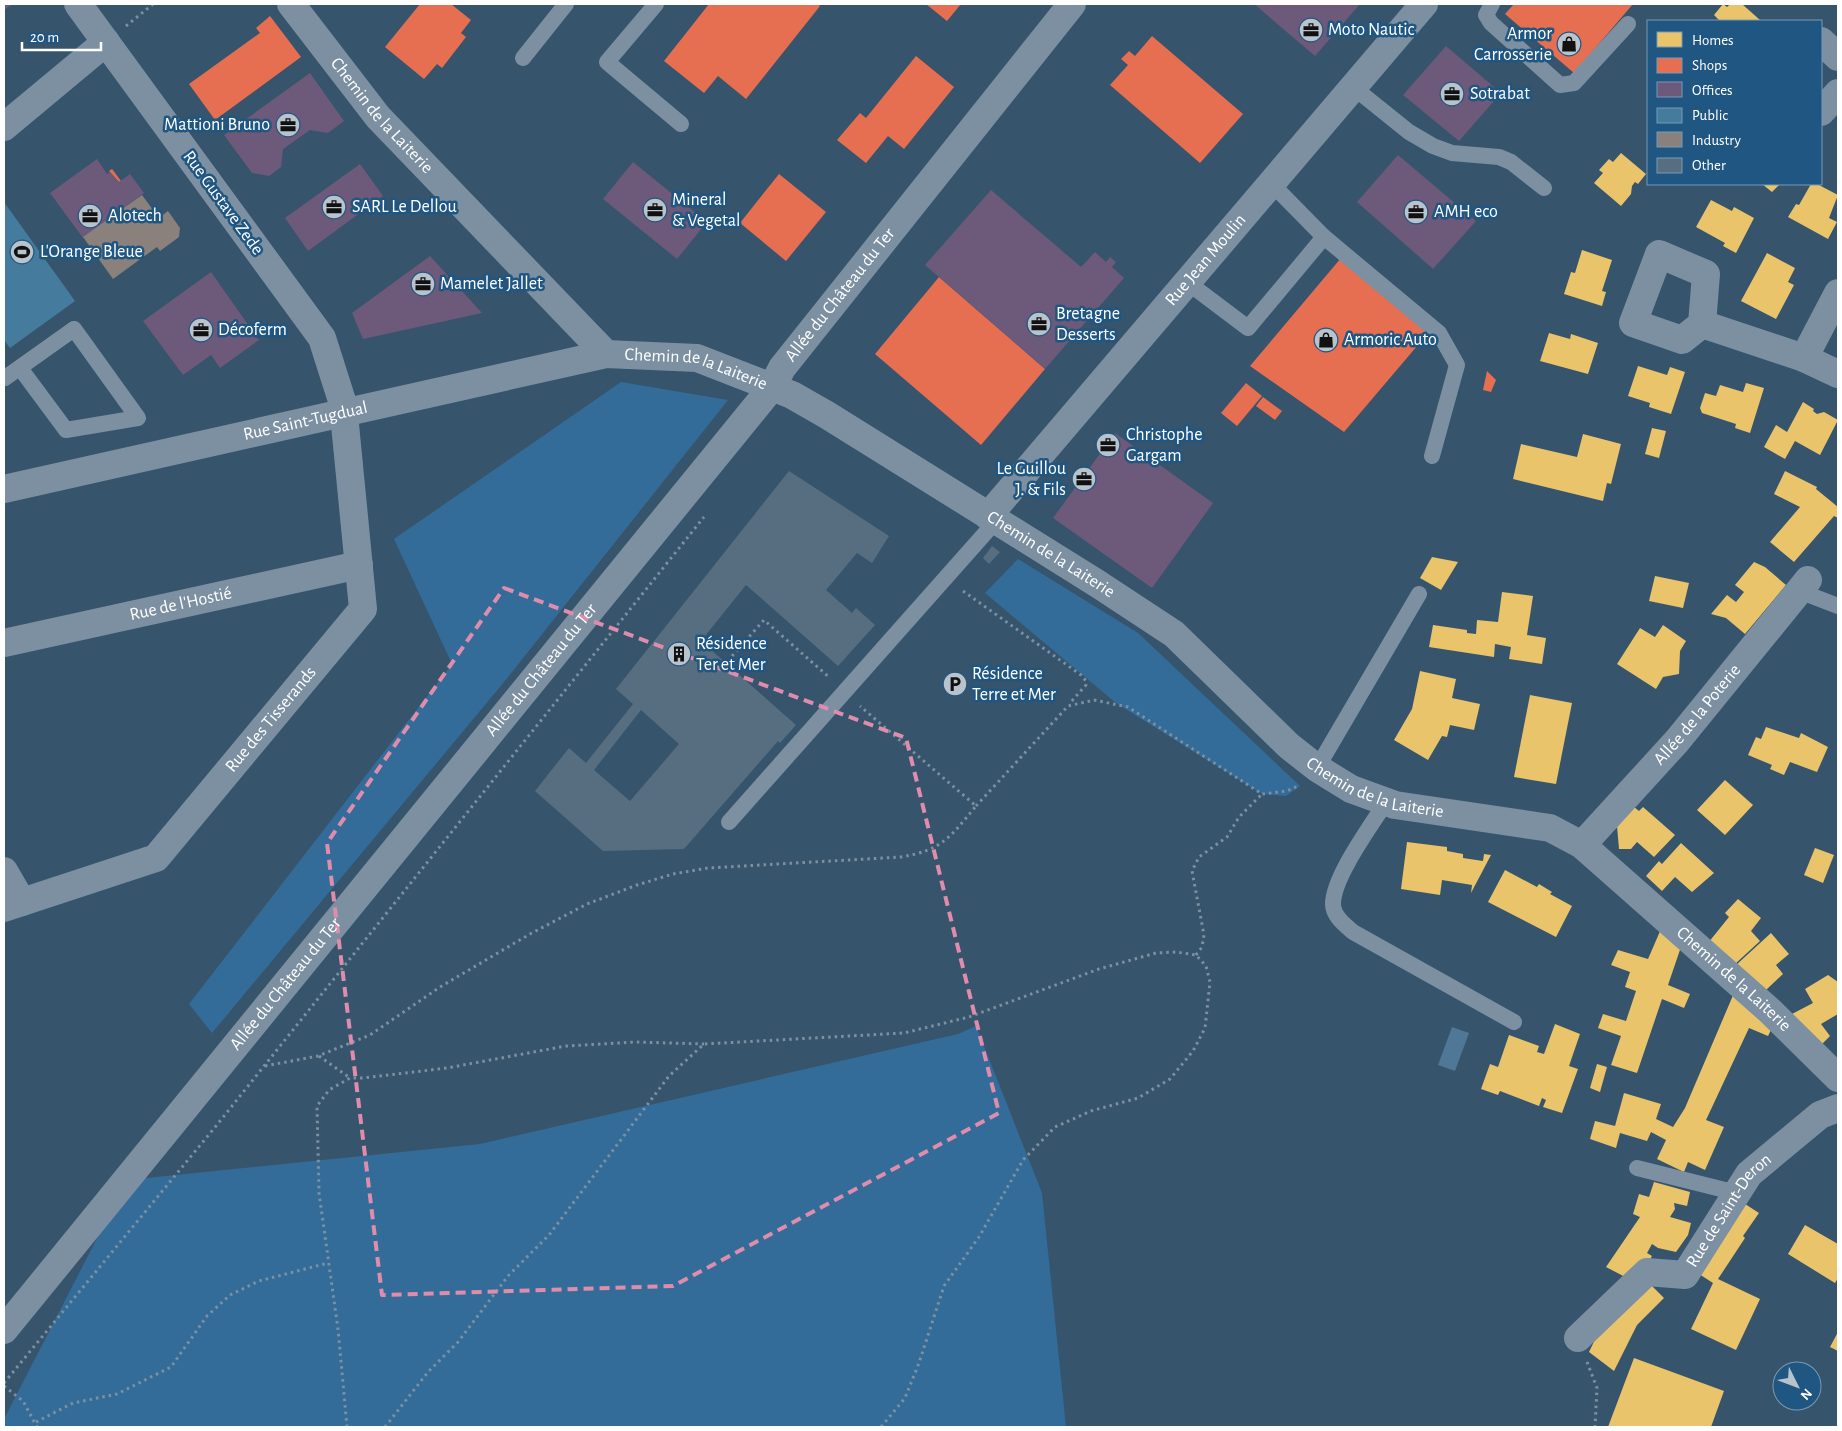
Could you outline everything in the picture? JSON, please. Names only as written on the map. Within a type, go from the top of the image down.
[{"type":"street","name":"Rue Gustave Zede","points":[[78,4],[322,338],[343,404],[344,413]]},
{"type":"street","name":"Chemin de la Laiterie","points":[[290,4],[378,117],[606,354],[697,358],[772,387],[827,415],[1174,634],[1288,746],[1317,768],[1351,789],[1386,802],[1404,806],[1550,828],[1582,845],[1770,1011],[1838,1078]]},
{"type":"street","name":"Allée du Château du Ter","points":[[4,1330],[772,387],[782,368],[1072,4]]},
{"type":"street","name":"Rue Jean Moulin","points":[[992,518],[1187,282],[1424,4]]},
{"type":"street","points":[[4,127],[106,42]]},
{"type":"street","points":[[1822,42],[1838,56]]},
{"type":"street","points":[[1804,358],[1838,294]]},
{"type":"street","points":[[1702,324],[1804,358],[1838,374]]},
{"type":"street","name":"Rue Saint-Tugdual","points":[[4,489],[606,354]]},
{"type":"street","name":"Rue des Tisserands","points":[[13,905],[156,858],[364,609],[344,413]]},
{"type":"street","name":"Rue de l'Hostié","points":[[4,642],[359,565]]},
{"type":"street","name":"Allée de la Poterie","points":[[1582,845],[1677,742],[1803,586]]},
{"type":"street","points":[[4,871],[13,905]]},
{"type":"street","name":"Rue de Saint-Deron","points":[[1578,1338],[1647,1272],[1685,1275],[1749,1174],[1820,1115],[1838,1108]]},
{"type":"lane","points":[[523,58],[566,4]]},
{"type":"lane","points":[[656,4],[607,62],[680,124]]},
{"type":"lane","points":[[1492,4],[1486,15],[1491,23],[1560,85],[1574,83],[1628,24]]},
{"type":"lane","points":[[1353,87],[1409,132],[1433,146],[1452,153],[1499,158],[1510,162],[1544,188]]},
{"type":"lane","points":[[1271,183],[1324,237],[1439,333],[1458,365],[1432,456]]},
{"type":"lane","points":[[1187,282],[1248,328],[1324,237]]},
{"type":"lane","points":[[4,376],[6,378],[20,368],[74,330],[138,418],[66,430],[20,368]]},
{"type":"lane","points":[[729,822],[945,578],[992,518]]},
{"type":"lane","points":[[1803,586],[1838,606]]},
{"type":"lane","points":[[1317,768],[1419,594]]},
{"type":"lane","points":[[1386,802],[1341,875],[1333,905],[1340,921],[1353,932],[1514,1022]]},
{"type":"lane","points":[[1636,1168],[1737,1193]]},
{"type":"path","points":[[106,42],[153,4]]},
{"type":"path","points":[[37,1427],[23,1401],[4,1385],[265,1066],[707,513]]},
{"type":"path","points":[[265,1066],[318,1056],[370,1035],[440,987],[530,934],[587,904],[637,885],[673,874],[708,868],[901,857],[938,847],[1086,685],[1086,681],[1081,675],[945,578]]},
{"type":"path","points":[[732,656],[764,620],[834,682]]},
{"type":"path","points":[[1068,706],[1094,700],[1128,707],[1262,794]]},
{"type":"path","points":[[859,706],[976,806]]},
{"type":"path","points":[[1196,955],[1202,946],[1204,935],[1192,871],[1198,857],[1227,837],[1239,817],[1262,794],[1287,791],[1303,784],[1317,768]]},
{"type":"path","points":[[347,1427],[338,1329],[318,1193],[316,1137],[317,1106],[329,1090],[350,1078],[446,1068],[566,1046],[635,1042],[704,1044],[904,1032],[969,1017],[1099,969],[1156,953],[1176,952],[1196,955],[1206,966],[1210,982],[1205,1028],[1193,1051],[1170,1079],[1138,1098],[1091,1110],[1054,1127],[1023,1160],[979,1237],[944,1286],[919,1363],[905,1398],[882,1427]]},
{"type":"path","points":[[385,1427],[428,1372],[458,1342],[508,1276],[550,1235],[669,1076],[704,1044]]},
{"type":"path","points":[[318,1056],[350,1078]]},
{"type":"path","points":[[36,1422],[73,1403],[117,1394],[144,1382],[170,1367],[207,1316],[230,1295],[259,1281],[328,1263]]},
{"type":"path","points":[[1578,1338],[1597,1388],[1596,1427]]},
{"type":"highlighted area","points":[[504,588],[906,738],[999,1113],[673,1286],[382,1295],[327,843]]},
{"type":"shaded area","points":[[621,382],[728,400],[504,682],[212,1033],[189,1004],[452,664],[394,539]]},
{"type":"shaded area","points":[[1018,559],[1138,633],[1300,786],[1286,796],[1262,794],[1116,703],[985,593]]},
{"type":"shaded area","points":[[976,1026],[1042,1193],[1066,1427],[4,1427],[4,1419],[127,1180],[480,1144],[958,1034]]},
{"type":"shaded area","points":[[1452,1027],[1469,1033],[1455,1071],[1438,1065]]},
{"type":"building: Homes","points":[[1723,4],[1727,7],[1730,4],[1742,4],[1760,20],[1719,20],[1714,15]]},
{"type":"building: Homes","points":[[1621,153],[1646,174],[1638,184],[1635,182],[1632,186],[1631,194],[1621,206],[1594,183],[1603,173],[1599,170],[1609,159],[1613,162]]},
{"type":"building: Homes","points":[[1763,185],[1779,185],[1772,192]]},
{"type":"building: Homes","points":[[1810,185],[1819,185],[1838,195],[1829,218],[1837,222],[1828,239],[1788,217],[1796,204],[1799,205]]},
{"type":"building: Homes","points":[[1711,200],[1732,211],[1734,207],[1754,218],[1736,253],[1723,246],[1725,243],[1696,227]]},
{"type":"building: Homes","points":[[1582,250],[1612,260],[1602,291],[1606,292],[1602,306],[1564,294],[1571,272],[1575,273]]},
{"type":"building: Homes","points":[[1767,253],[1795,268],[1788,282],[1794,285],[1776,319],[1741,301]]},
{"type":"building: Homes","points":[[1549,333],[1570,339],[1571,334],[1598,343],[1588,374],[1540,361]]},
{"type":"building: Homes","points":[[1638,366],[1667,375],[1670,367],[1685,372],[1671,414],[1649,407],[1650,403],[1628,396]]},
{"type":"building: Homes","points":[[1746,383],[1764,388],[1750,433],[1735,428],[1736,424],[1702,413],[1700,408],[1705,393],[1716,396],[1720,385],[1743,392]]},
{"type":"building: Homes","points":[[1803,402],[1814,409],[1813,411],[1817,414],[1824,412],[1838,420],[1820,455],[1795,441],[1785,459],[1764,447],[1776,425],[1787,432]]},
{"type":"building: Homes","points":[[1652,428],[1666,431],[1659,458],[1645,454]]},
{"type":"building: Homes","points":[[1583,434],[1621,444],[1611,484],[1607,483],[1603,501],[1513,479],[1521,444],[1577,457]]},
{"type":"building: Homes","points":[[1785,471],[1817,487],[1816,489],[1838,507],[1838,518],[1834,516],[1794,562],[1770,542],[1800,507],[1774,494]]},
{"type":"building: Homes","points":[[1432,557],[1458,562],[1441,590],[1420,578]]},
{"type":"building: Homes","points":[[1754,562],[1765,567],[1786,585],[1745,634],[1726,618],[1711,614],[1727,595],[1736,602],[1744,592],[1735,585]]},
{"type":"building: Homes","points":[[1655,576],[1689,583],[1683,608],[1649,601]]},
{"type":"building: Homes","points":[[1502,592],[1533,596],[1527,635],[1546,638],[1542,664],[1509,659],[1511,647],[1495,644],[1494,657],[1429,647],[1433,625],[1467,630],[1467,633],[1476,634],[1477,620],[1498,622]]},
{"type":"building: Homes","points":[[1663,625],[1686,641],[1680,651],[1679,674],[1663,677],[1656,689],[1617,664],[1640,628],[1655,637]]},
{"type":"building: Homes","points":[[1420,671],[1456,679],[1452,698],[1480,704],[1474,730],[1450,725],[1447,737],[1442,736],[1428,760],[1394,740],[1412,709]]},
{"type":"building: Homes","points":[[1530,695],[1572,703],[1556,784],[1514,777]]},
{"type":"building: Homes","points":[[1766,727],[1799,738],[1801,733],[1828,747],[1817,772],[1790,762],[1784,775],[1770,769],[1772,765],[1748,755],[1756,737],[1761,739]]},
{"type":"building: Homes","points":[[1725,780],[1753,805],[1725,835],[1697,810]]},
{"type":"building: Homes","points":[[1634,807],[1639,811],[1643,807],[1675,835],[1654,857],[1637,842],[1631,849],[1619,849],[1617,826]]},
{"type":"building: Homes","points":[[1407,842],[1447,847],[1447,851],[1463,854],[1463,858],[1483,861],[1484,854],[1491,855],[1471,893],[1472,885],[1442,880],[1440,895],[1401,889]]},
{"type":"building: Homes","points":[[1681,843],[1714,873],[1692,892],[1675,877],[1662,891],[1646,876],[1659,861],[1662,864]]},
{"type":"building: Homes","points":[[1815,848],[1834,855],[1823,883],[1804,875]]},
{"type":"building: Homes","points":[[1505,870],[1537,887],[1539,884],[1552,892],[1550,894],[1572,906],[1556,937],[1488,902]]},
{"type":"building: Homes","points":[[1738,899],[1761,918],[1751,931],[1760,941],[1734,965],[1708,943],[1729,917],[1725,913]]},
{"type":"building: Homes","points":[[1661,929],[1682,944],[1668,985],[1690,994],[1684,1008],[1662,999],[1637,1073],[1611,1065],[1621,1036],[1598,1028],[1603,1014],[1626,1021],[1636,991],[1625,987],[1630,972],[1611,965],[1618,950],[1648,959]]},
{"type":"building: Homes","points":[[1771,933],[1789,954],[1776,965],[1783,974],[1766,990],[1735,966]]},
{"type":"building: Homes","points":[[1828,975],[1838,982],[1838,1014],[1821,1024],[1830,1036],[1821,1045],[1792,1014],[1813,1003],[1805,989]]},
{"type":"building: Homes","points":[[1734,993],[1772,1028],[1768,1036],[1749,1028],[1706,1120],[1724,1127],[1705,1170],[1688,1162],[1684,1172],[1657,1159],[1666,1140],[1651,1132],[1647,1141],[1620,1133],[1616,1148],[1590,1139],[1595,1121],[1615,1126],[1624,1093],[1661,1104],[1656,1119],[1673,1127],[1685,1108]]},
{"type":"building: Homes","points":[[1555,1024],[1580,1034],[1569,1066],[1578,1069],[1562,1113],[1543,1107],[1546,1100],[1542,1098],[1539,1106],[1500,1091],[1498,1095],[1481,1089],[1490,1064],[1498,1067],[1509,1035],[1539,1046],[1537,1052],[1544,1054]]},
{"type":"building: Homes","points":[[1597,1064],[1607,1067],[1600,1092],[1590,1088]]},
{"type":"building: Homes","points":[[1654,1182],[1690,1192],[1687,1206],[1674,1203],[1675,1209],[1670,1217],[1691,1223],[1688,1235],[1676,1252],[1658,1248],[1652,1244],[1647,1253],[1652,1256],[1646,1266],[1629,1279],[1606,1267],[1640,1217],[1633,1214],[1639,1194],[1649,1197]]},
{"type":"building: Homes","points":[[1742,1202],[1759,1213],[1718,1279],[1760,1299],[1736,1350],[1691,1329],[1713,1283],[1696,1272]]},
{"type":"building: Homes","points":[[1805,1225],[1838,1244],[1838,1278],[1835,1283],[1788,1254]]},
{"type":"building: Homes","points":[[1647,1281],[1664,1298],[1637,1325],[1614,1371],[1589,1352],[1603,1323]]},
{"type":"building: Homes","points":[[1838,1332],[1838,1351],[1830,1347]]},
{"type":"building: Homes","points":[[1634,1358],[1724,1391],[1711,1427],[1608,1427]]},
{"type":"building: Shops","points":[[420,4],[451,4],[471,20],[461,33],[466,37],[442,68],[437,64],[424,79],[385,47]]},
{"type":"building: Shops","points":[[709,4],[817,4],[820,6],[746,99],[718,76],[704,93],[664,61]]},
{"type":"building: Shops","points":[[926,4],[961,4],[947,21]]},
{"type":"building: Shops","name":"Armor Carrosserie","points":[[1514,4],[1633,4],[1574,73],[1505,14]]},
{"type":"building: Shops","points":[[270,16],[301,57],[215,120],[189,84],[260,33],[256,28]]},
{"type":"building: Shops","points":[[1152,36],[1243,114],[1200,163],[1110,85],[1128,65],[1121,59],[1129,51],[1135,56]]},
{"type":"building: Shops","points":[[916,56],[954,87],[904,149],[888,136],[866,163],[837,140],[860,113],[866,118]]},
{"type":"building: Shops","points":[[112,169],[121,181],[119,182],[109,171]]},
{"type":"building: Shops","points":[[779,174],[826,212],[786,261],[740,223]]},
{"type":"building: Shops","name":"Armoric Auto","points":[[1341,258],[1429,332],[1344,432],[1250,366]]},
{"type":"building: Shops","points":[[939,277],[1045,369],[981,445],[875,354]]},
{"type":"building: Shops","points":[[1487,371],[1496,380],[1491,392],[1483,390]]},
{"type":"building: Shops","points":[[1246,383],[1262,396],[1237,426],[1221,413]]},
{"type":"building: Shops","points":[[1263,397],[1282,411],[1275,420],[1256,406]]},
{"type":"building: Offices","points":[[4,4],[13,4],[4,10]]},
{"type":"building: Offices","name":"Moto Nautic","points":[[1254,4],[1360,4],[1315,56]]},
{"type":"building: Offices","name":"Sotrabat","points":[[1446,46],[1501,93],[1459,141],[1403,95]]},
{"type":"building: Offices","name":"Mattioni Bruno","points":[[310,73],[344,121],[328,133],[310,130],[283,149],[281,167],[269,176],[252,173],[224,135]]},
{"type":"building: Offices","name":"AMH eco","points":[[1398,155],[1476,221],[1433,269],[1357,202]]},
{"type":"building: Offices","name":"Alotech","points":[[97,159],[107,174],[110,172],[119,182],[130,174],[144,193],[83,238],[50,193]]},
{"type":"building: Offices","name":"Mineral & Vegetal","points":[[633,162],[707,222],[677,259],[603,199]]},
{"type":"building: Offices","name":"SARL Le Dellou","points":[[360,164],[383,196],[308,251],[285,218]]},
{"type":"building: Offices","name":"Bretagne Desserts","points":[[991,190],[1081,267],[1095,252],[1106,262],[1110,257],[1116,262],[1112,267],[1124,278],[1045,369],[925,265]]},
{"type":"building: Offices","name":"Mamelet Jallet","points":[[430,256],[482,313],[363,339],[352,313]]},
{"type":"building: Offices","name":"Décoferm","points":[[211,272],[259,340],[220,368],[211,355],[183,375],[143,321]]},
{"type":"building: Offices","points":[[1115,433],[1213,503],[1152,588],[1053,518]]},
{"type":"building: Public","name":"L'Orange Bleue","points":[[4,202],[75,301],[10,348],[4,340]]},
{"type":"building: Industry","points":[[142,195],[159,218],[168,211],[180,228],[179,237],[160,251],[157,247],[113,279],[83,237]]},
{"type":"building: Other","name":"Résidence Ter et Mer","points":[[789,471],[889,536],[872,563],[857,553],[826,590],[852,613],[856,608],[875,625],[838,666],[746,585],[701,641],[796,725],[780,743],[778,741],[684,849],[603,851],[535,791],[569,748],[586,763],[633,704],[616,689]],"holes":[[[641,710],[679,744],[630,801],[594,770]]]},
{"type":"building: Other","points":[[992,546],[1000,552],[989,564],[983,558]]},
{"type":"place","name":"Moto Nautic","points":[[1311,30]]},
{"type":"place","name":"Armor Carrosserie","points":[[1569,44]]},
{"type":"place","name":"Sotrabat","points":[[1452,94]]},
{"type":"place","name":"Mattioni Bruno","points":[[288,125]]},
{"type":"place","name":"SARL Le Dellou","points":[[334,207]]},
{"type":"place","name":"Mineral & Vegetal","points":[[655,210]]},
{"type":"place","name":"AMH eco","points":[[1416,212]]},
{"type":"place","name":"Alotech","points":[[90,216]]},
{"type":"place","name":"L'Orange Bleue","points":[[22,252]]},
{"type":"place","name":"Mamelet Jallet","points":[[423,284]]},
{"type":"place","name":"Bretagne Desserts","points":[[1039,324]]},
{"type":"place","name":"Décoferm","points":[[201,330]]},
{"type":"place","name":"Armoric Auto","points":[[1326,340]]},
{"type":"place","name":"Christophe Gargam","points":[[1108,445]]},
{"type":"place","name":"Le Guillou J. & Fils","points":[[1084,479]]},
{"type":"place","name":"Résidence Ter et Mer","points":[[679,654]]},
{"type":"place","name":"Résidence Terre et Mer","points":[[955,684]]}]
